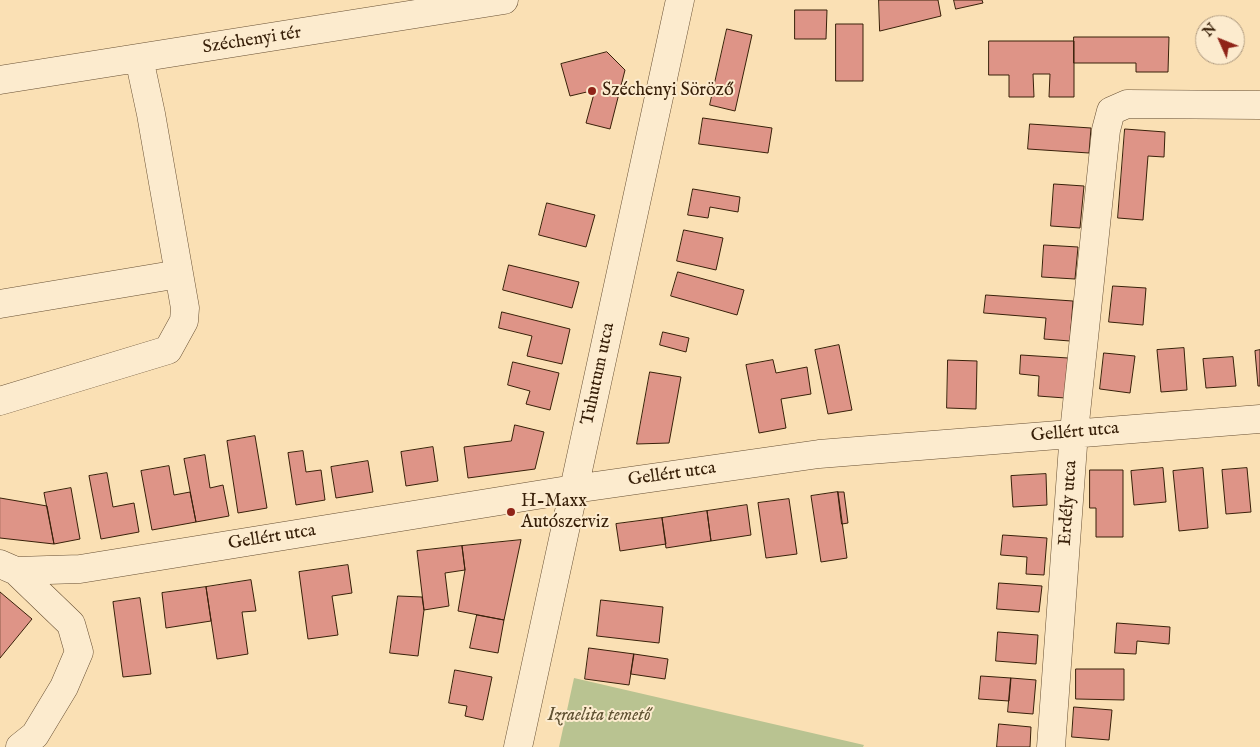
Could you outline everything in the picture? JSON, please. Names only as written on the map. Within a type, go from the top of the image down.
[{"type":"street","name":"Széchenyi tér","points":[[0,80],[139,58],[412,8],[504,0]]},
{"type":"street","name":"Tuhutum utca","points":[[518,747],[680,0]]},
{"type":"street","points":[[0,401],[168,350],[184,321],[185,308],[151,114],[139,58]]},
{"type":"street","name":"Erdély utca","points":[[1051,747],[1074,432],[1106,130],[1112,111],[1127,104],[1260,105]]},
{"type":"street","points":[[0,304],[179,274]]},
{"type":"street","name":"Gellért utca","points":[[8,567],[80,568],[574,490],[819,454],[1260,418]]},
{"type":"street","points":[[8,567],[71,624],[80,652],[64,687],[35,735],[20,747]]},
{"type":"green space","name":"Izraelita temető","points":[[574,678],[864,745],[863,747],[559,747]]},
{"type":"building","points":[[879,0],[938,0],[941,16],[880,31]]},
{"type":"building","points":[[954,0],[982,0],[983,3],[956,9]]},
{"type":"building","points":[[795,10],[827,10],[826,39],[795,39]]},
{"type":"building","points":[[836,24],[863,24],[863,81],[836,81]]},
{"type":"building","points":[[727,29],[752,35],[735,111],[710,105]]},
{"type":"building","points":[[1074,37],[1169,37],[1168,72],[1136,72],[1136,63],[1074,63]]},
{"type":"building","points":[[989,41],[1074,41],[1074,97],[1049,97],[1050,74],[1033,74],[1034,97],[1009,97],[1009,75],[989,75]]},
{"type":"building","points":[[607,52],[625,70],[610,129],[586,123],[595,90],[570,96],[561,64]]},
{"type":"building","points":[[703,118],[772,128],[768,153],[699,144]]},
{"type":"building","points":[[1030,124],[1091,128],[1089,153],[1028,149]]},
{"type":"building","points":[[1125,129],[1165,132],[1164,157],[1148,156],[1143,220],[1118,218]]},
{"type":"building","points":[[1054,184],[1084,186],[1080,228],[1051,226]]},
{"type":"building","points":[[693,189],[740,197],[738,212],[710,207],[708,218],[688,215]]},
{"type":"building","points":[[547,203],[595,215],[586,247],[539,235]]},
{"type":"building","points":[[684,230],[723,238],[716,270],[677,261]]},
{"type":"building","points":[[1044,245],[1078,247],[1075,279],[1042,277]]},
{"type":"building","points":[[509,265],[579,282],[572,308],[503,290]]},
{"type":"building","points":[[678,272],[744,290],[737,315],[671,296]]},
{"type":"building","points":[[1113,286],[1146,288],[1143,325],[1109,322]]},
{"type":"building","points":[[986,295],[1073,301],[1070,341],[1044,339],[1046,318],[984,313]]},
{"type":"building","points":[[502,312],[570,329],[562,364],[527,356],[532,336],[499,328]]},
{"type":"building","points":[[663,332],[689,338],[686,352],[660,345]]},
{"type":"building","points":[[839,345],[852,410],[828,414],[815,350]]},
{"type":"building","points":[[1184,348],[1187,390],[1161,392],[1157,350]]},
{"type":"building","points":[[1260,350],[1260,386],[1258,386],[1255,351]]},
{"type":"building","points":[[1104,353],[1135,356],[1130,393],[1100,389]]},
{"type":"building","points":[[1021,355],[1068,358],[1065,398],[1038,396],[1039,376],[1020,374]]},
{"type":"building","points":[[1233,357],[1236,386],[1206,388],[1203,359]]},
{"type":"building","points":[[773,360],[776,373],[807,367],[811,394],[781,399],[786,428],[759,433],[746,365]]},
{"type":"building","points":[[948,360],[977,361],[976,409],[947,408]]},
{"type":"building","points":[[513,362],[559,373],[550,410],[526,404],[530,391],[508,385]]},
{"type":"building","points":[[650,372],[681,377],[669,443],[637,444]]},
{"type":"building","points":[[515,425],[544,432],[535,469],[468,478],[464,447],[511,441]]},
{"type":"building","points":[[255,436],[267,508],[238,513],[227,441]]},
{"type":"building","points":[[433,447],[438,481],[406,486],[401,452]]},
{"type":"building","points":[[303,451],[306,472],[321,470],[325,500],[296,505],[288,453]]},
{"type":"building","points":[[205,455],[210,488],[223,485],[229,516],[196,522],[184,459]]},
{"type":"building","points":[[368,461],[373,492],[336,498],[331,467]]},
{"type":"building","points":[[169,466],[174,495],[190,492],[196,522],[152,530],[141,471]]},
{"type":"building","points":[[1163,468],[1166,502],[1134,505],[1131,471]]},
{"type":"building","points":[[1203,468],[1208,528],[1179,531],[1173,471]]},
{"type":"building","points":[[1247,468],[1251,512],[1226,514],[1222,470]]},
{"type":"building","points":[[1090,470],[1123,470],[1123,537],[1096,537],[1096,508],[1090,508]]},
{"type":"building","points":[[107,473],[113,507],[134,503],[139,532],[101,539],[89,476]]},
{"type":"building","points":[[1046,474],[1047,505],[1013,507],[1011,476]]},
{"type":"building","points":[[71,488],[80,539],[54,544],[44,493]]},
{"type":"building","points":[[838,492],[844,492],[848,523],[842,524]]},
{"type":"building","points":[[838,492],[847,558],[821,562],[811,496]]},
{"type":"building","points":[[0,498],[47,506],[54,544],[0,538]]},
{"type":"building","points":[[789,499],[797,554],[766,558],[758,503]]},
{"type":"building","points":[[747,505],[751,535],[711,541],[707,511]]},
{"type":"building","points":[[707,511],[711,541],[666,548],[662,518]]},
{"type":"building","points":[[662,518],[666,544],[620,551],[616,524]]},
{"type":"building","points":[[1003,535],[1047,538],[1044,575],[1026,574],[1027,557],[1001,555]]},
{"type":"building","points":[[521,540],[504,620],[458,611],[465,570],[462,546]]},
{"type":"building","points":[[462,546],[465,570],[445,573],[449,606],[424,610],[417,551]]},
{"type":"building","points":[[348,565],[352,593],[332,596],[338,635],[308,639],[299,572]]},
{"type":"building","points":[[251,580],[256,611],[242,612],[248,654],[217,659],[206,587]]},
{"type":"building","points":[[999,583],[1042,586],[1039,612],[997,609]]},
{"type":"building","points":[[206,587],[211,621],[166,628],[162,593]]},
{"type":"building","points":[[0,592],[32,619],[0,658]]},
{"type":"building","points":[[398,596],[422,597],[424,610],[418,656],[390,653]]},
{"type":"building","points":[[140,598],[151,674],[123,677],[113,602]]},
{"type":"building","points":[[601,600],[663,607],[659,643],[597,636]]},
{"type":"building","points":[[477,615],[504,620],[498,653],[470,648]]},
{"type":"building","points":[[1117,623],[1170,627],[1169,644],[1137,641],[1136,654],[1115,653]]},
{"type":"building","points":[[998,632],[1038,635],[1036,664],[996,661]]},
{"type":"building","points":[[589,648],[634,654],[629,685],[585,679]]},
{"type":"building","points":[[634,654],[668,659],[665,679],[631,674]]},
{"type":"building","points":[[1076,669],[1124,669],[1124,700],[1076,699]]},
{"type":"building","points":[[455,670],[492,677],[483,720],[465,716],[467,706],[449,703]]},
{"type":"building","points":[[981,676],[1011,678],[1009,701],[979,699]]},
{"type":"building","points":[[1011,678],[1036,680],[1033,714],[1008,712]]},
{"type":"building","points":[[1074,707],[1112,710],[1109,740],[1072,737]]},
{"type":"building","points":[[999,724],[1031,727],[1030,747],[997,747]]},
{"type":"place","name":"Széchenyi Söröző","points":[[592,91]]},
{"type":"place","name":"H-Maxx Autószerviz","points":[[511,512]]}]
